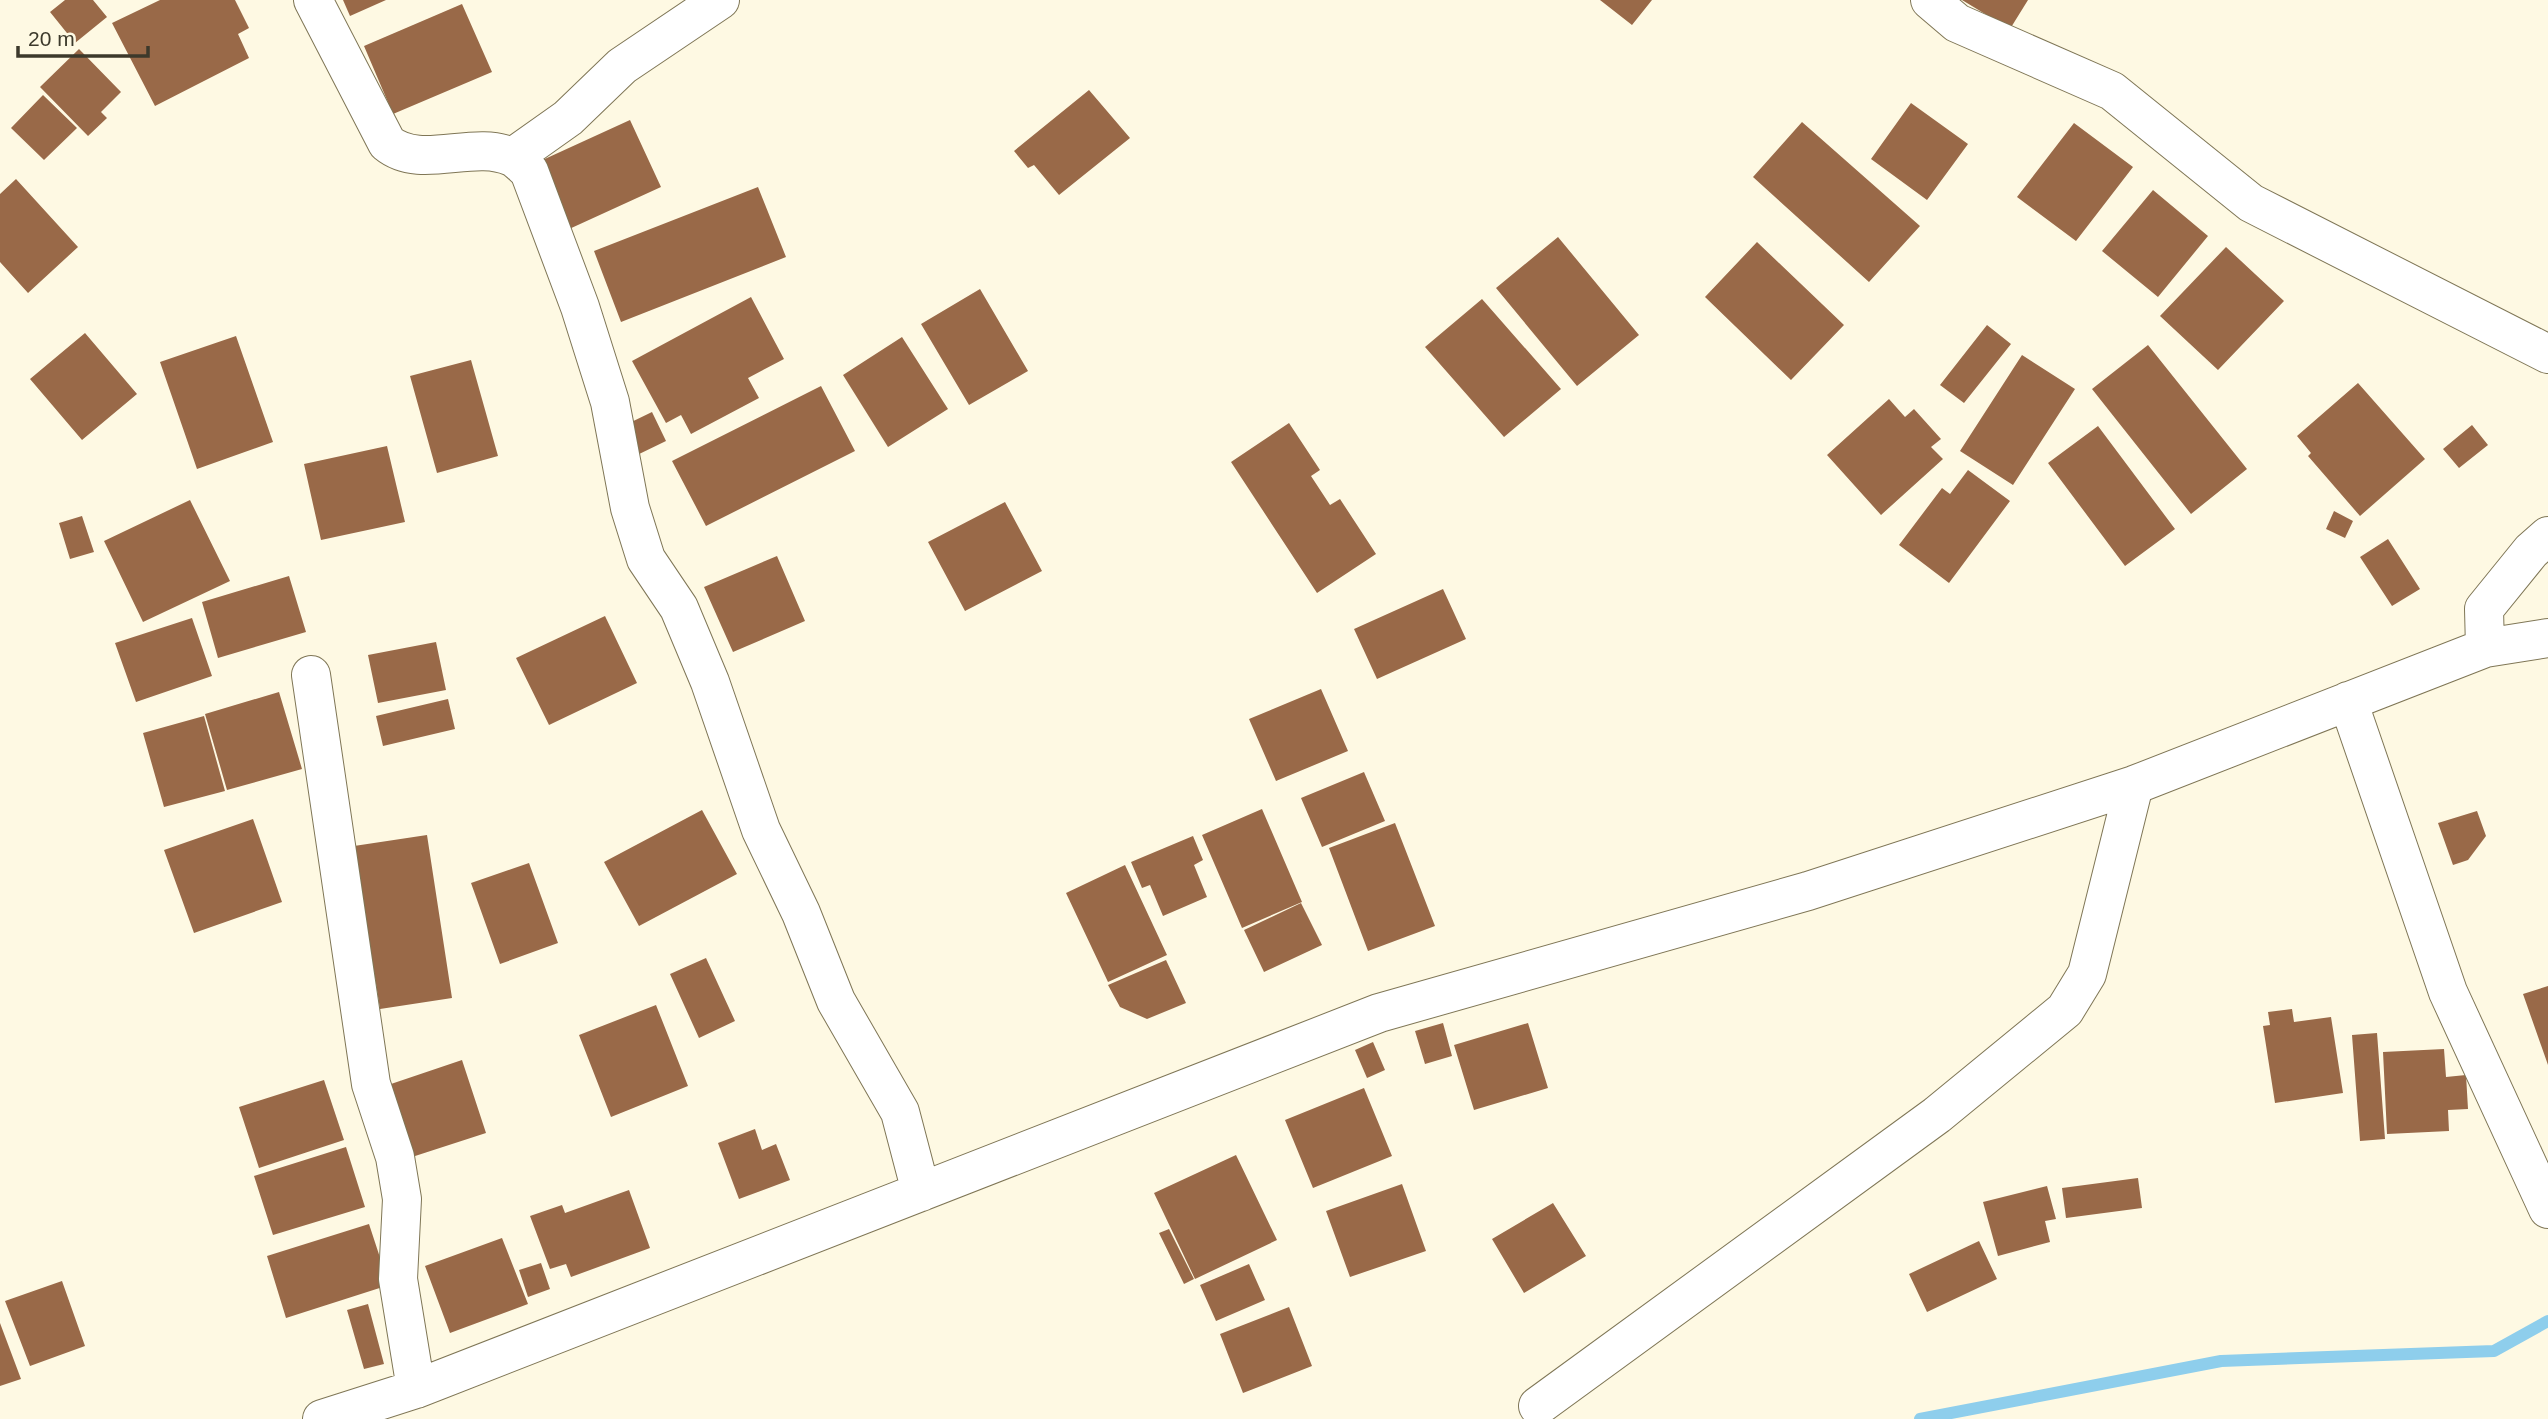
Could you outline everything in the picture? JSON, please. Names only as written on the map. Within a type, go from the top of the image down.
[{"type":"street","points":[[313,0],[387,143],[397,151],[412,154],[480,151],[513,158],[529,171],[580,307],[610,402],[621,470],[646,559],[679,608],[710,682],[761,830],[801,913],[836,1002],[900,1112],[922,1192]]},
{"type":"street","points":[[513,158],[568,118],[622,66],[720,0]]},
{"type":"street","points":[[1930,0],[1956,23],[2112,91],[2251,203],[2548,354]]},
{"type":"street","points":[[2485,648],[2484,609],[2531,551],[2548,536]]},
{"type":"street","points":[[322,1419],[416,1390],[1379,1013],[1808,891],[2134,785],[2485,648],[2548,638]]},
{"type":"street","points":[[311,676],[371,1084],[395,1157],[402,1199],[398,1279],[416,1390]]},
{"type":"street","points":[[2348,701],[2448,992],[2548,1209]]},
{"type":"street","points":[[1538,1406],[1937,1115],[2065,1010],[2087,974],[2134,785]]},
{"type":"building","points":[[65,0],[93,0],[107,17],[75,43],[50,12]]},
{"type":"building","points":[[160,0],[235,0],[249,28],[238,34],[249,58],[155,106],[112,23]]},
{"type":"building","points":[[343,0],[386,0],[350,16]]},
{"type":"building","points":[[1600,0],[1652,0],[1632,25]]},
{"type":"building","points":[[1962,0],[2028,0],[2010,29]]},
{"type":"building","points":[[462,4],[492,72],[393,114],[364,46]]},
{"type":"building","points":[[79,49],[121,92],[101,112],[107,118],[88,136],[40,87]]},
{"type":"building","points":[[1089,90],[1130,138],[1059,195],[1034,165],[1028,168],[1014,151]]},
{"type":"building","points":[[43,95],[77,128],[44,160],[11,128]]},
{"type":"building","points":[[1911,103],[1968,144],[1927,200],[1871,159]]},
{"type":"building","points":[[630,120],[661,187],[567,230],[536,163]]},
{"type":"building","points":[[1802,122],[1920,226],[1869,282],[1753,177]]},
{"type":"building","points":[[2074,123],[2133,167],[2076,241],[2017,197]]},
{"type":"building","points":[[16,179],[78,247],[28,293],[0,262],[0,194]]},
{"type":"building","points":[[758,187],[786,257],[621,322],[594,251]]},
{"type":"building","points":[[2153,190],[2208,236],[2158,297],[2102,251]]},
{"type":"building","points":[[1558,237],[1639,335],[1577,386],[1496,288]]},
{"type":"building","points":[[1757,242],[1844,325],[1791,380],[1705,297]]},
{"type":"building","points":[[2226,247],[2284,301],[2218,370],[2160,316]]},
{"type":"building","points":[[980,289],[1028,371],[969,405],[921,324]]},
{"type":"building","points":[[751,297],[784,359],[748,378],[759,398],[691,434],[681,415],[666,423],[632,361]]},
{"type":"building","points":[[1482,299],[1561,389],[1504,437],[1425,347]]},
{"type":"building","points":[[1987,325],[2011,344],[1964,403],[1940,385]]},
{"type":"building","points":[[85,333],[137,394],[82,440],[30,379]]},
{"type":"building","points":[[236,336],[273,442],[197,469],[160,362]]},
{"type":"building","points":[[902,337],[948,409],[888,447],[843,375]]},
{"type":"building","points":[[2148,345],[2247,469],[2191,514],[2092,389]]},
{"type":"building","points":[[2022,355],[2075,389],[2013,485],[1960,451]]},
{"type":"building","points":[[471,360],[498,456],[437,473],[410,376]]},
{"type":"building","points":[[2358,383],[2425,459],[2360,516],[2308,456],[2311,453],[2297,436]]},
{"type":"building","points":[[821,386],[855,451],[706,526],[672,461]]},
{"type":"building","points":[[1889,399],[1905,417],[1914,409],[1941,439],[1931,447],[1943,459],[1881,515],[1827,455]]},
{"type":"building","points":[[652,412],[666,441],[633,457],[619,428]]},
{"type":"building","points":[[1289,423],[1320,470],[1311,476],[1330,505],[1340,499],[1376,554],[1317,593],[1231,462]]},
{"type":"building","points":[[2472,425],[2488,445],[2459,468],[2443,449]]},
{"type":"building","points":[[2098,426],[2175,529],[2125,566],[2048,463]]},
{"type":"building","points":[[387,446],[405,522],[321,540],[304,464]]},
{"type":"building","points":[[1968,470],[2010,501],[1949,583],[1899,545],[1942,488],[1950,494]]},
{"type":"building","points":[[190,500],[230,581],[143,622],[104,541]]},
{"type":"building","points":[[1005,502],[1042,571],[965,611],[928,542]]},
{"type":"building","points":[[2334,511],[2353,521],[2345,538],[2326,529]]},
{"type":"building","points":[[82,516],[94,552],[70,559],[59,523]]},
{"type":"building","points":[[2388,539],[2420,589],[2392,606],[2360,557]]},
{"type":"building","points":[[777,556],[805,621],[733,652],[704,587]]},
{"type":"building","points":[[289,576],[306,632],[218,658],[202,602]]},
{"type":"building","points":[[1443,589],[1466,639],[1377,679],[1354,629]]},
{"type":"building","points":[[605,616],[637,683],[549,725],[516,658]]},
{"type":"building","points":[[192,618],[212,676],[136,702],[115,643]]},
{"type":"building","points":[[436,642],[446,690],[378,703],[368,655]]},
{"type":"building","points":[[1321,689],[1348,751],[1276,781],[1249,719]]},
{"type":"building","points":[[279,692],[302,769],[227,790],[205,714]]},
{"type":"building","points":[[448,699],[455,729],[383,746],[376,716]]},
{"type":"building","points":[[204,716],[225,791],[164,807],[143,733]]},
{"type":"building","points":[[1364,772],[1385,821],[1322,847],[1301,798]]},
{"type":"building","points":[[1262,809],[1302,902],[1242,928],[1202,835]]},
{"type":"building","points":[[702,810],[737,874],[639,926],[604,862]]},
{"type":"building","points":[[2477,811],[2486,836],[2468,860],[2453,865],[2438,823]]},
{"type":"building","points":[[253,819],[282,902],[194,933],[164,850]]},
{"type":"building","points":[[1395,823],[1435,926],[1368,951],[1329,848]]},
{"type":"building","points":[[427,835],[452,998],[380,1009],[354,846]]},
{"type":"building","points":[[1193,836],[1203,860],[1194,865],[1207,897],[1163,916],[1150,885],[1142,888],[1131,862]]},
{"type":"building","points":[[529,863],[558,943],[500,964],[471,883]]},
{"type":"building","points":[[1125,865],[1167,955],[1108,982],[1066,893]]},
{"type":"building","points":[[1301,903],[1322,945],[1264,972],[1244,930]]},
{"type":"building","points":[[706,958],[735,1021],[699,1038],[670,974]]},
{"type":"building","points":[[1166,960],[1186,1003],[1147,1019],[1120,1007],[1108,985]]},
{"type":"building","points":[[2548,986],[2548,1065],[2523,994]]},
{"type":"building","points":[[656,1005],[688,1086],[611,1117],[579,1035]]},
{"type":"building","points":[[2292,1009],[2294,1022],[2331,1017],[2343,1093],[2275,1103],[2263,1026],[2270,1025],[2268,1012]]},
{"type":"building","points":[[1443,1023],[1452,1056],[1425,1064],[1415,1031]]},
{"type":"building","points":[[1528,1023],[1548,1088],[1474,1110],[1454,1045]]},
{"type":"building","points":[[2377,1033],[2385,1139],[2360,1141],[2352,1035]]},
{"type":"building","points":[[1373,1042],[1385,1070],[1367,1078],[1355,1050]]},
{"type":"building","points":[[2444,1049],[2446,1077],[2466,1075],[2468,1109],[2448,1110],[2449,1131],[2387,1134],[2383,1052]]},
{"type":"building","points":[[462,1060],[486,1133],[412,1157],[388,1085]]},
{"type":"building","points":[[324,1080],[344,1140],[259,1168],[239,1107]]},
{"type":"building","points":[[1364,1088],[1392,1156],[1313,1188],[1285,1120]]},
{"type":"building","points":[[755,1129],[762,1150],[776,1144],[790,1180],[739,1199],[718,1143]]},
{"type":"building","points":[[346,1147],[365,1207],[273,1235],[254,1176]]},
{"type":"building","points":[[1236,1155],[1277,1240],[1195,1279],[1154,1193]]},
{"type":"building","points":[[2138,1178],[2142,1208],[2066,1218],[2062,1188]]},
{"type":"building","points":[[1402,1184],[1426,1251],[1350,1277],[1326,1211]]},
{"type":"building","points":[[2047,1186],[2056,1219],[2045,1221],[2050,1242],[1998,1256],[1983,1202]]},
{"type":"building","points":[[629,1190],[650,1248],[571,1277],[566,1264],[550,1269],[530,1216],[562,1205],[565,1213]]},
{"type":"building","points":[[1553,1203],[1586,1256],[1524,1293],[1492,1239]]},
{"type":"building","points":[[369,1224],[389,1285],[286,1318],[267,1256]]},
{"type":"building","points":[[1169,1229],[1194,1279],[1184,1284],[1159,1233]]},
{"type":"building","points":[[502,1238],[528,1304],[450,1333],[425,1266]]},
{"type":"building","points":[[1979,1241],[1997,1279],[1927,1312],[1909,1274]]},
{"type":"building","points":[[541,1263],[550,1289],[528,1297],[519,1270]]},
{"type":"building","points":[[1249,1264],[1265,1300],[1216,1321],[1200,1285]]},
{"type":"building","points":[[62,1281],[85,1346],[30,1366],[5,1301]]},
{"type":"building","points":[[368,1304],[384,1364],[364,1369],[347,1310]]},
{"type":"building","points":[[1289,1307],[1312,1366],[1243,1393],[1220,1334]]},
{"type":"building","points":[[0,1323],[21,1379],[0,1386]]},
{"type":"waterway","points":[[1920,1419],[2221,1361],[2494,1351],[2548,1321]]}]
